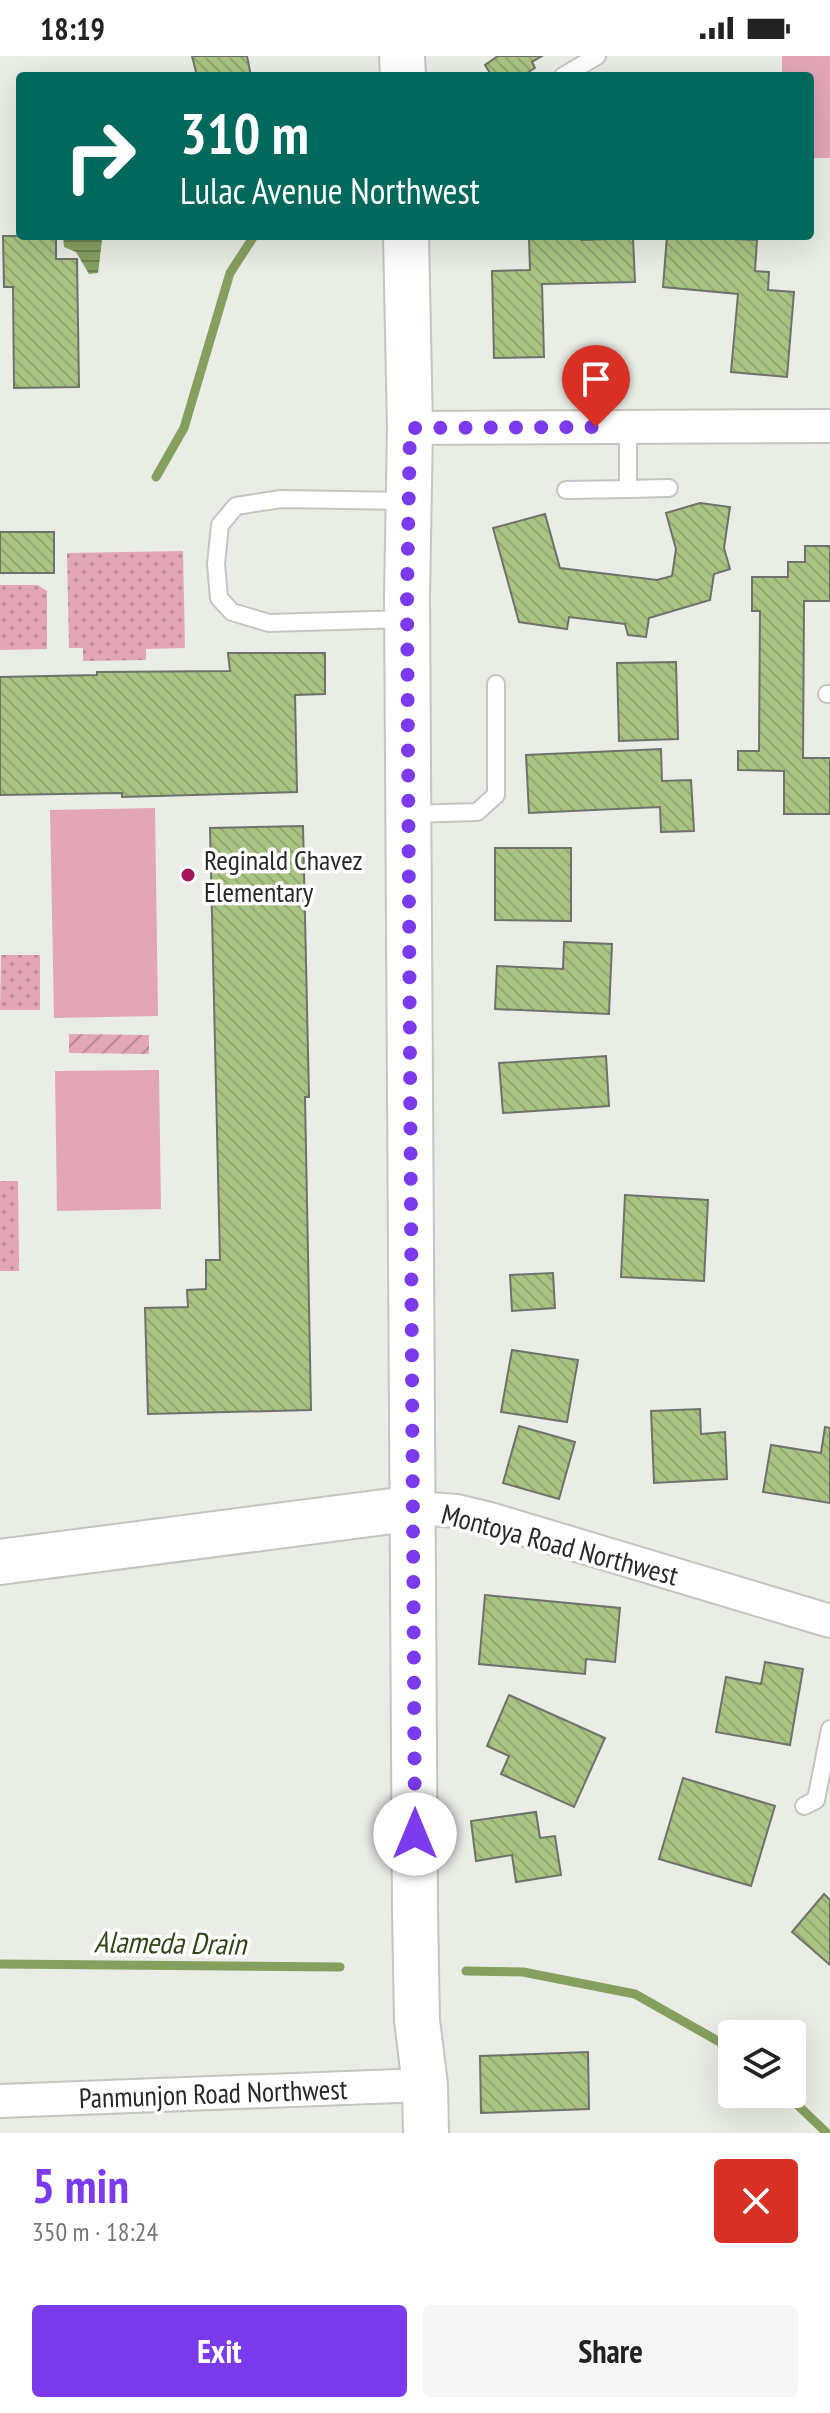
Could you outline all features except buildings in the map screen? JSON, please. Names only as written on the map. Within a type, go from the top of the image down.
[{"type":"street","points":[[406,240],[410,428],[408,619],[415,1912],[417,2020],[425,2085],[426,2133]]},
{"type":"street","points":[[410,428],[830,426]]},
{"type":"street","name":"Montoya Road Northwest","points":[[0,1562],[415,1508],[457,1511],[490,1519],[830,1621]]},
{"type":"street","name":"Panmunjon Road Northwest","points":[[0,2101],[425,2085]]},
{"type":"lane","points":[[570,72],[597,56]]},
{"type":"lane","points":[[628,427],[628,489]]},
{"type":"lane","points":[[566,490],[669,488]]},
{"type":"lane","points":[[408,619],[269,623],[232,612],[219,598],[216,564],[220,525],[236,506],[281,499],[409,501]]},
{"type":"lane","points":[[409,814],[477,812],[496,795],[496,684]]},
{"type":"lane","points":[[804,1806],[816,1800],[830,1729]]},
{"type":"shaded area","points":[[782,56],[830,56],[830,158],[814,158],[814,72],[782,72]]},
{"type":"shaded area","points":[[63,240],[101,240],[98,273],[89,274],[76,252],[64,247]]},
{"type":"shaded area","points":[[183,551],[185,648],[146,649],[146,660],[83,661],[83,648],[69,648],[67,553]]},
{"type":"shaded area","points":[[0,585],[38,585],[47,591],[47,649],[0,650]]},
{"type":"shaded area","points":[[155,808],[158,1016],[54,1018],[50,810]]},
{"type":"shaded area","points":[[1,955],[40,955],[40,1010],[0,1010]]},
{"type":"shaded area","points":[[69,1034],[149,1035],[149,1054],[69,1053]]},
{"type":"shaded area","points":[[159,1070],[161,1209],[57,1211],[55,1071]]},
{"type":"shaded area","points":[[0,1181],[18,1181],[19,1271],[0,1271]]},
{"type":"waterway","points":[[156,477],[184,428],[230,273],[251,240]]},
{"type":"waterway","name":"Alameda Drain","points":[[0,1964],[340,1967]]},
{"type":"waterway","name":"Alameda Drain","points":[[466,1971],[523,1972],[635,1994],[718,2041]]},
{"type":"waterway","name":"Alameda Drain","points":[[801,2108],[827,2133]]},
{"type":"place","name":"Reginald Chavez Elementary","points":[[188,875]]},
{"type":"route","points":[[415,1834],[407,596],[410,428],[596,427]]}]
